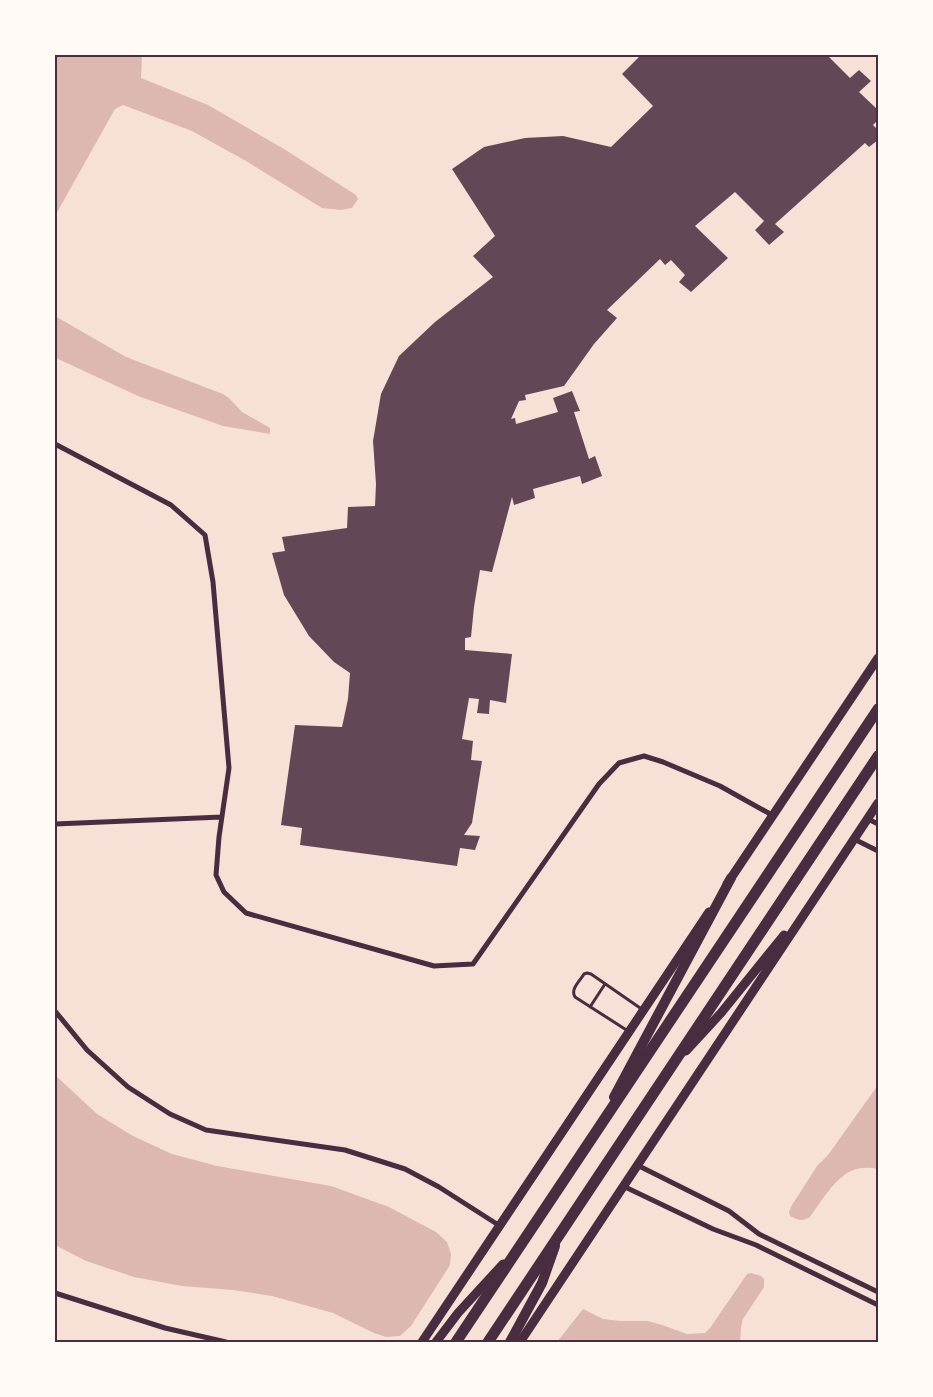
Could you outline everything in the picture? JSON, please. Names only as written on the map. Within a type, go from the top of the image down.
[{"type":"highway","points":[[456,1342],[878,709]]},
{"type":"highway","points":[[488,1342],[878,756]]},
{"type":"main road","points":[[422,1342],[878,658]]},
{"type":"main road","points":[[520,1342],[878,804]]},
{"type":"main road","points":[[593,1136],[731,878]]},
{"type":"main road","points":[[669,1069],[721,1013],[819,892]]},
{"type":"main road","points":[[510,1342],[542,1283],[559,1235]]},
{"type":"main road","points":[[436,1342],[458,1313],[522,1244]]},
{"type":"street","points":[[55,444],[172,505],[205,536],[213,582],[229,768],[216,875],[224,892],[246,913],[434,966],[473,964],[599,784],[619,763],[644,756],[663,762],[720,786],[772,816]]},
{"type":"street","points":[[55,824],[222,818]]},
{"type":"street","points":[[868,819],[878,824]]},
{"type":"street","points":[[854,840],[878,851]]},
{"type":"street","points":[[55,1010],[87,1050],[128,1088],[170,1114],[206,1130],[345,1150],[405,1169],[440,1187],[500,1226]]},
{"type":"street","points":[[637,1165],[728,1211],[759,1234],[878,1292]]},
{"type":"street","points":[[624,1186],[713,1229],[756,1244],[878,1305]]},
{"type":"street","points":[[55,1293],[165,1328],[226,1342]]},
{"type":"lane","points":[[629,1032],[575,997],[573,990],[584,974],[587,973],[643,1010]]},
{"type":"lane","points":[[590,1007],[605,984]]},
{"type":"shaded area","points":[[55,55],[142,55],[141,78],[208,105],[284,149],[356,195],[358,199],[352,208],[341,210],[322,208],[246,161],[192,131],[123,105],[115,109],[55,216]]},
{"type":"shaded area","points":[[55,316],[126,357],[223,394],[242,412],[270,428],[270,434],[223,426],[138,396],[58,359],[55,357]]},
{"type":"shaded area","points":[[55,1075],[97,1114],[133,1136],[172,1154],[217,1166],[331,1186],[389,1207],[436,1232],[447,1242],[451,1254],[450,1265],[411,1326],[400,1336],[386,1337],[333,1313],[272,1296],[233,1290],[182,1286],[134,1277],[86,1261],[55,1245]]},
{"type":"shaded area","points":[[878,1085],[878,1169],[864,1168],[845,1174],[823,1198],[810,1217],[800,1220],[790,1216],[789,1212],[792,1205],[817,1166],[828,1155]]},
{"type":"shaded area","points":[[751,1273],[764,1279],[764,1287],[743,1319],[740,1342],[557,1342],[583,1309],[603,1319],[648,1321],[687,1334],[705,1333],[747,1274]]},
{"type":"building","points":[[641,55],[827,55],[850,78],[859,70],[871,81],[859,92],[878,110],[878,120],[873,125],[878,130],[878,140],[869,147],[865,143],[775,224],[784,232],[769,245],[755,230],[764,221],[735,192],[695,226],[728,258],[691,292],[679,282],[685,275],[671,260],[665,265],[660,259],[607,310],[617,318],[594,344],[564,386],[525,395],[526,400],[519,401],[511,419],[515,418],[516,424],[558,412],[553,398],[572,391],[580,411],[574,412],[589,459],[595,456],[602,476],[582,484],[580,476],[533,489],[535,498],[514,505],[512,497],[492,572],[480,570],[471,637],[465,638],[465,650],[512,654],[506,703],[490,700],[489,714],[477,713],[479,699],[469,698],[462,739],[473,741],[471,760],[482,761],[472,823],[464,835],[480,836],[475,850],[460,848],[457,866],[300,845],[302,828],[281,825],[295,725],[342,727],[348,699],[350,673],[334,662],[309,636],[284,595],[272,553],[285,551],[282,537],[347,528],[348,507],[375,506],[376,484],[373,441],[381,394],[399,356],[435,322],[493,277],[473,256],[495,236],[452,169],[484,147],[525,138],[563,136],[611,147],[653,106],[622,74]]}]
